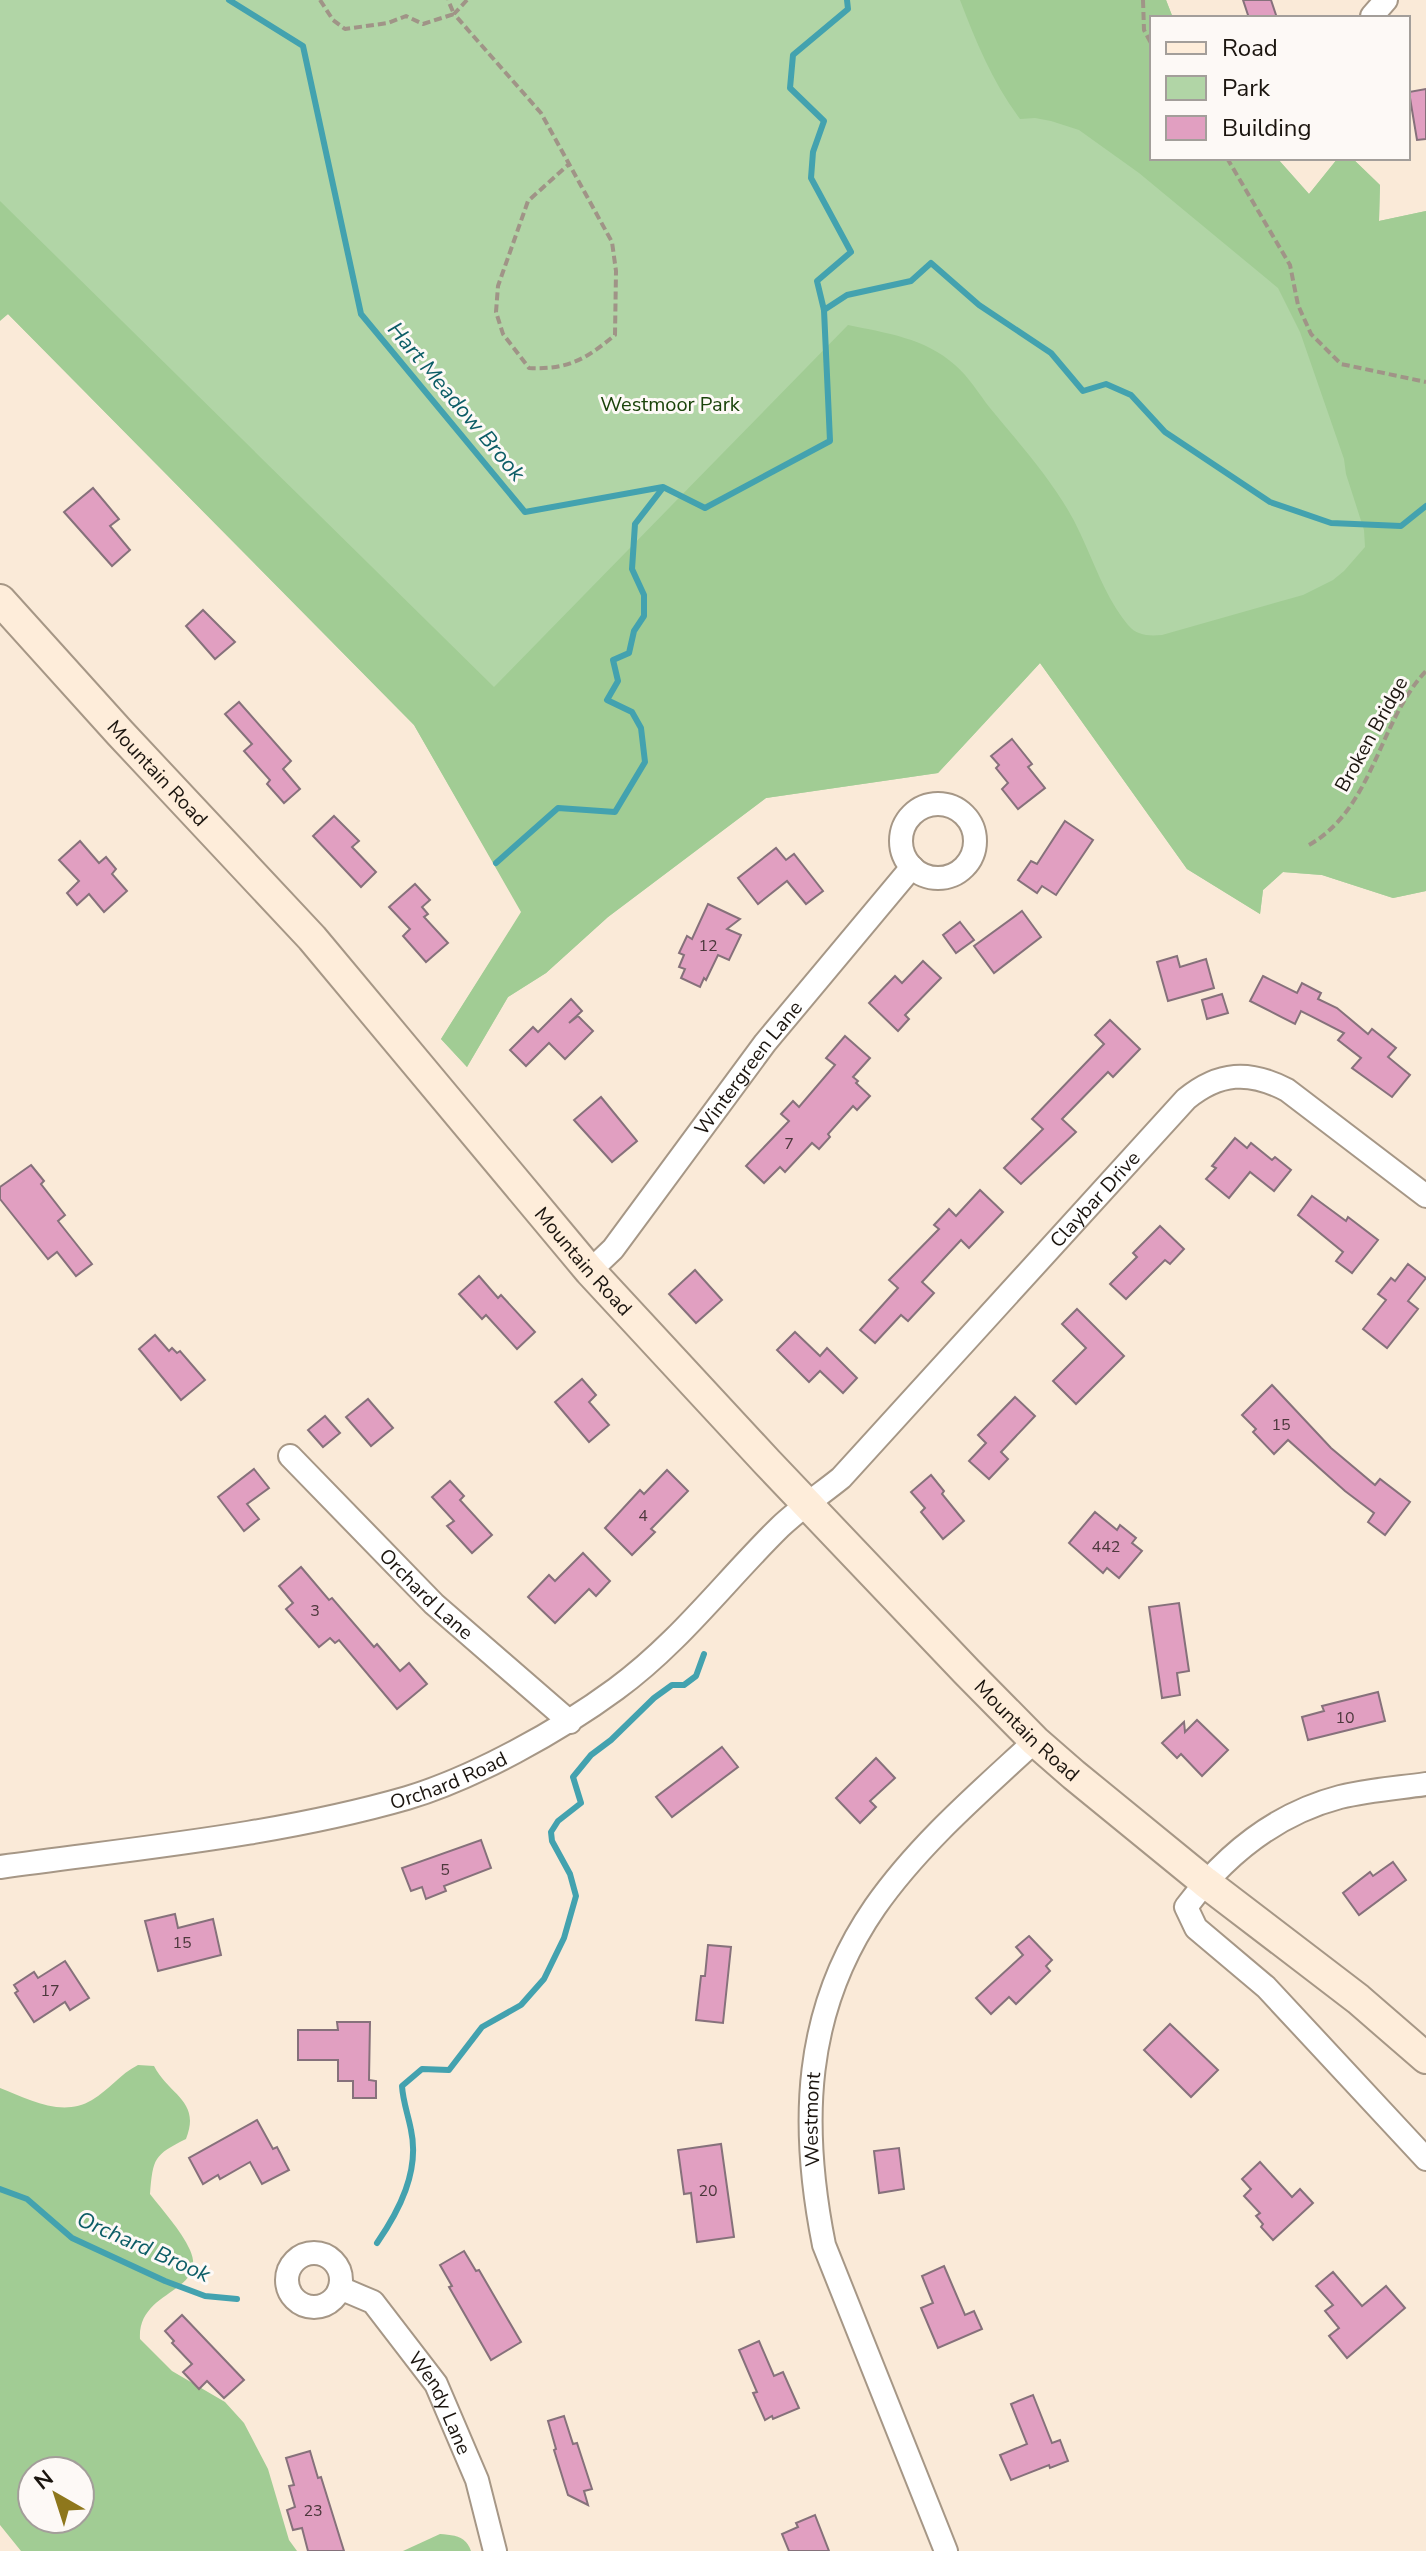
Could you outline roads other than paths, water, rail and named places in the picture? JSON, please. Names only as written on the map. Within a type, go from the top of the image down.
[{"type":"main road","name":"Mountain Road","points":[[0,600],[312,938],[590,1271],[807,1505],[1035,1741],[1205,1882],[1317,1966],[1426,2058]]},
{"type":"street","name":"Wintergreen Lane","points":[[590,1271],[613,1249],[765,1043],[912,867]]},
{"type":"street","name":"Claybar Drive","points":[[807,1505],[841,1478],[1186,1099],[1214,1081],[1238,1076],[1275,1084],[1426,1196]]},
{"type":"street","name":"Orchard Lane","points":[[290,1456],[434,1604],[570,1722]]},
{"type":"street","name":"Orchard Road","points":[[0,1867],[268,1830],[408,1797],[467,1775],[570,1722],[618,1688],[683,1632],[781,1526],[807,1505]]},
{"type":"street","name":"Westmont","points":[[946,2551],[824,2245],[809,2145],[810,2092],[830,1996],[850,1949],[875,1907],[942,1830],[1035,1741]]},
{"type":"street","points":[[1426,1784],[1339,1798],[1273,1824],[1231,1855],[1186,1907],[1196,1928],[1266,1987],[1426,2159]]},
{"type":"street","name":"Wendy Lane","points":[[340,2288],[373,2302],[436,2384],[477,2480],[495,2551]]},
{"type":"waterway","name":"Hart Meadow Brook","points":[[229,0],[303,46],[361,314],[525,512],[663,487],[705,508],[830,441],[824,310],[817,281],[851,252],[811,178],[813,152],[824,121],[790,88],[793,55],[848,9],[847,0]]},
{"type":"waterway","points":[[824,310],[847,295],[911,281],[931,263],[979,305],[1051,353],[1083,391],[1106,384],[1131,395],[1165,432],[1270,502],[1331,523],[1401,526],[1426,506]]},
{"type":"waterway","name":"Orchard Brook","points":[[496,863],[558,808],[615,812],[645,762],[641,728],[632,712],[607,700],[618,681],[613,660],[629,653],[634,631],[644,616],[644,595],[632,569],[635,524],[662,489]]},
{"type":"waterway","name":"Orchard Brook","points":[[377,2243],[400,2204],[413,2160],[411,2130],[402,2086],[422,2069],[449,2070],[482,2027],[521,2005],[544,1979],[564,1938],[576,1896],[570,1874],[552,1841],[551,1832],[558,1821],[581,1803],[573,1777],[591,1755],[654,1698],[672,1685],[684,1685],[696,1676],[704,1654]]},
{"type":"waterway","name":"Orchard Brook","points":[[0,2189],[27,2199],[72,2238],[205,2296],[237,2299]]},
{"type":"park label","name":"Westmoor Park","points":[[670,404]]}]
